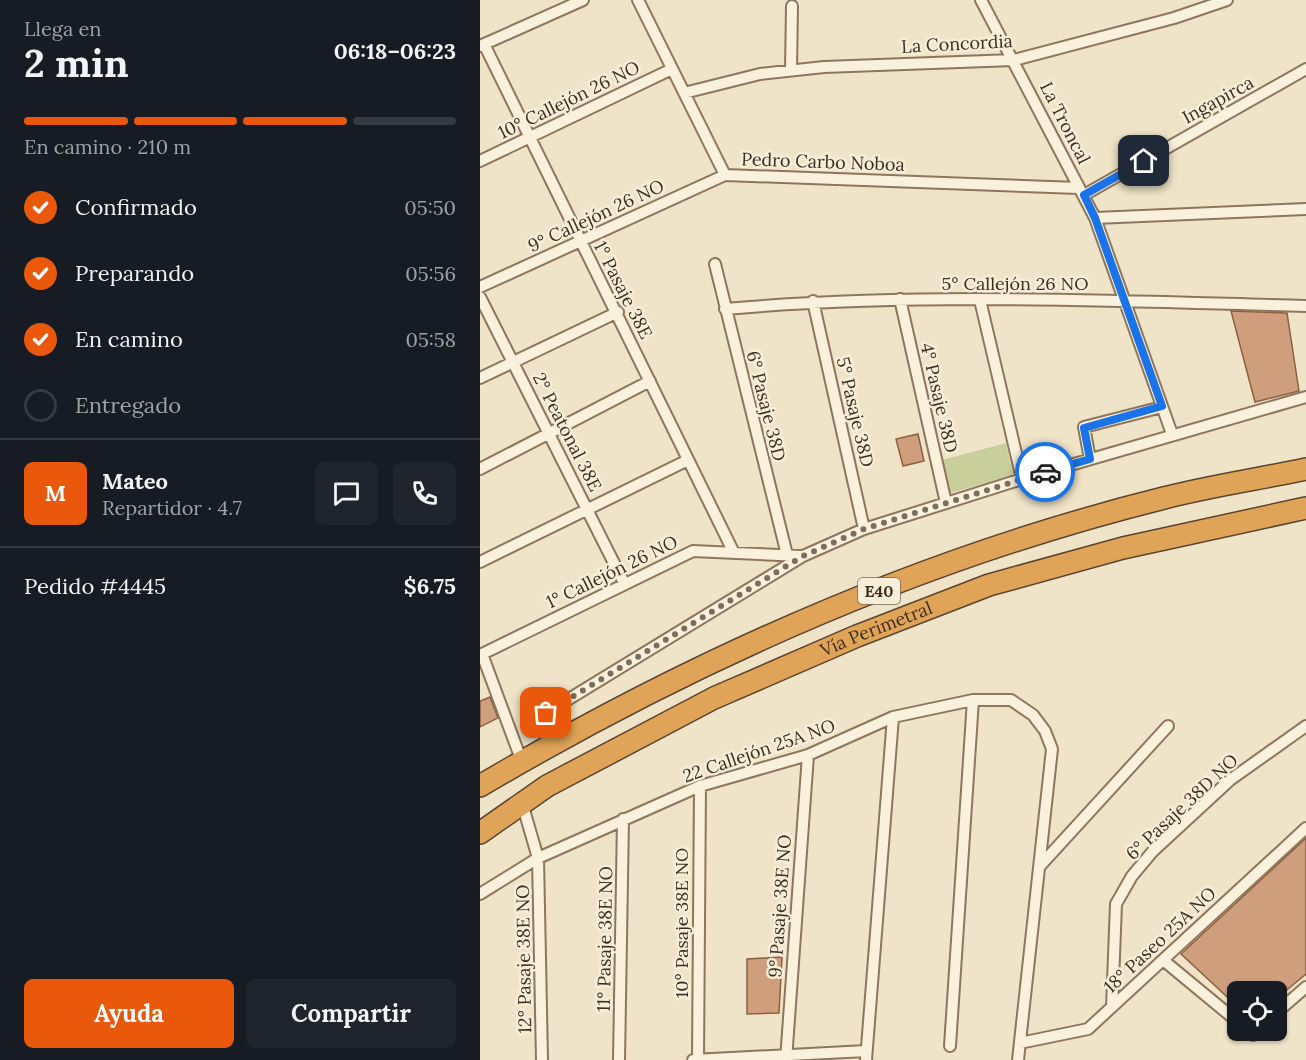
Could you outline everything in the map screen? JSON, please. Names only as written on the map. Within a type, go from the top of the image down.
[{"type":"highway","name":"Vía Perimetral","points":[[480,786],[553,743],[762,637],[890,586],[1031,536],[1164,498],[1306,469]]},
{"type":"highway","name":"Vía Perimetral","points":[[480,832],[548,786],[714,698],[857,636],[989,585],[1123,548],[1306,508]]},
{"type":"street","points":[[482,45],[583,0]]},
{"type":"street","name":"Pedro Carbo Noboa","points":[[638,0],[725,175],[1081,191]]},
{"type":"street","name":"La Troncal","points":[[981,0],[1095,218],[1172,434]]},
{"type":"street","name":"La Concordia","points":[[684,93],[760,74],[791,70],[1014,60],[1174,18],[1227,0]]},
{"type":"street","points":[[791,70],[792,6]]},
{"type":"street","name":"1° Pasaje 38E","points":[[482,45],[618,312],[733,551]]},
{"type":"street","name":"10° Callejón 26 NO","points":[[480,161],[672,69]]},
{"type":"street","name":"Ingapirca","points":[[1081,191],[1306,69]]},
{"type":"street","name":"9° Callejón 26 NO","points":[[480,287],[725,175]]},
{"type":"street","points":[[1095,218],[1305,209]]},
{"type":"street","name":"6° Pasaje 38D","points":[[715,264],[787,555]]},
{"type":"street","name":"2° Peatonal 38E","points":[[480,297],[624,582]]},
{"type":"street","name":"5° Callejón 26 NO","points":[[725,309],[813,302],[900,300],[1125,301],[1306,306]]},
{"type":"street","name":"4° Pasaje 38D","points":[[900,300],[946,503]]},
{"type":"street","points":[[980,300],[1022,479]]},
{"type":"street","name":"5° Pasaje 38D","points":[[813,302],[864,529]]},
{"type":"street","points":[[480,378],[618,312]]},
{"type":"street","points":[[480,469],[650,381]]},
{"type":"street","points":[[553,743],[544,726],[546,713],[803,556],[864,529],[946,503],[1172,434],[1306,397]]},
{"type":"street","points":[[1090,459],[1084,428],[1162,406]]},
{"type":"street","points":[[480,562],[688,460]]},
{"type":"street","name":"1° Callejón 26 NO","points":[[481,655],[624,582],[693,551],[733,551],[803,556]]},
{"type":"street","points":[[481,655],[522,762]]},
{"type":"street","points":[[950,1047],[973,700]]},
{"type":"street","name":"22 Callejón 25A NO","points":[[480,894],[538,858],[700,786],[808,755],[893,717],[973,700],[1011,700],[1033,715],[1052,749],[1018,1060]]},
{"type":"street","points":[[692,1060],[866,1056],[893,717]]},
{"type":"street","points":[[1039,867],[1168,726]]},
{"type":"street","name":"6° Pasaje 38D NO","points":[[1112,1007],[1116,904],[1132,876],[1153,851],[1230,780],[1306,726]]},
{"type":"street","name":"9° Pasaje 38E NO","points":[[786,1058],[808,755]]},
{"type":"street","name":"10° Pasaje 38E NO","points":[[698,1060],[700,786]]},
{"type":"street","name":"12° Pasaje 38E NO","points":[[522,803],[538,858],[542,1060]]},
{"type":"street","name":"11° Pasaje 38E NO","points":[[619,1060],[624,819]]},
{"type":"street","name":"18° Paseo 25A NO","points":[[1020,1043],[1088,1029],[1306,828]]},
{"type":"street","points":[[1163,960],[1227,1013]]},
{"type":"street","points":[[1287,1003],[1306,987]]},
{"type":"green space","points":[[1006,443],[1013,475],[948,494],[942,460]]},
{"type":"building","points":[[1231,311],[1287,313],[1299,391],[1255,402]]},
{"type":"building","points":[[918,434],[924,461],[903,466],[896,439]]},
{"type":"building","points":[[490,697],[498,718],[480,727],[480,701]]},
{"type":"building","points":[[1306,838],[1306,974],[1287,990],[1287,981],[1227,981],[1227,997],[1181,954]]},
{"type":"building","points":[[782,957],[779,1013],[747,1014],[747,959]]},
{"type":"way so far","points":[[546,713],[803,556],[864,529],[1045,472]]},
{"type":"route","points":[[1045,472],[1090,459],[1084,428],[1162,406],[1095,218],[1084,195],[1144,161]]}]
